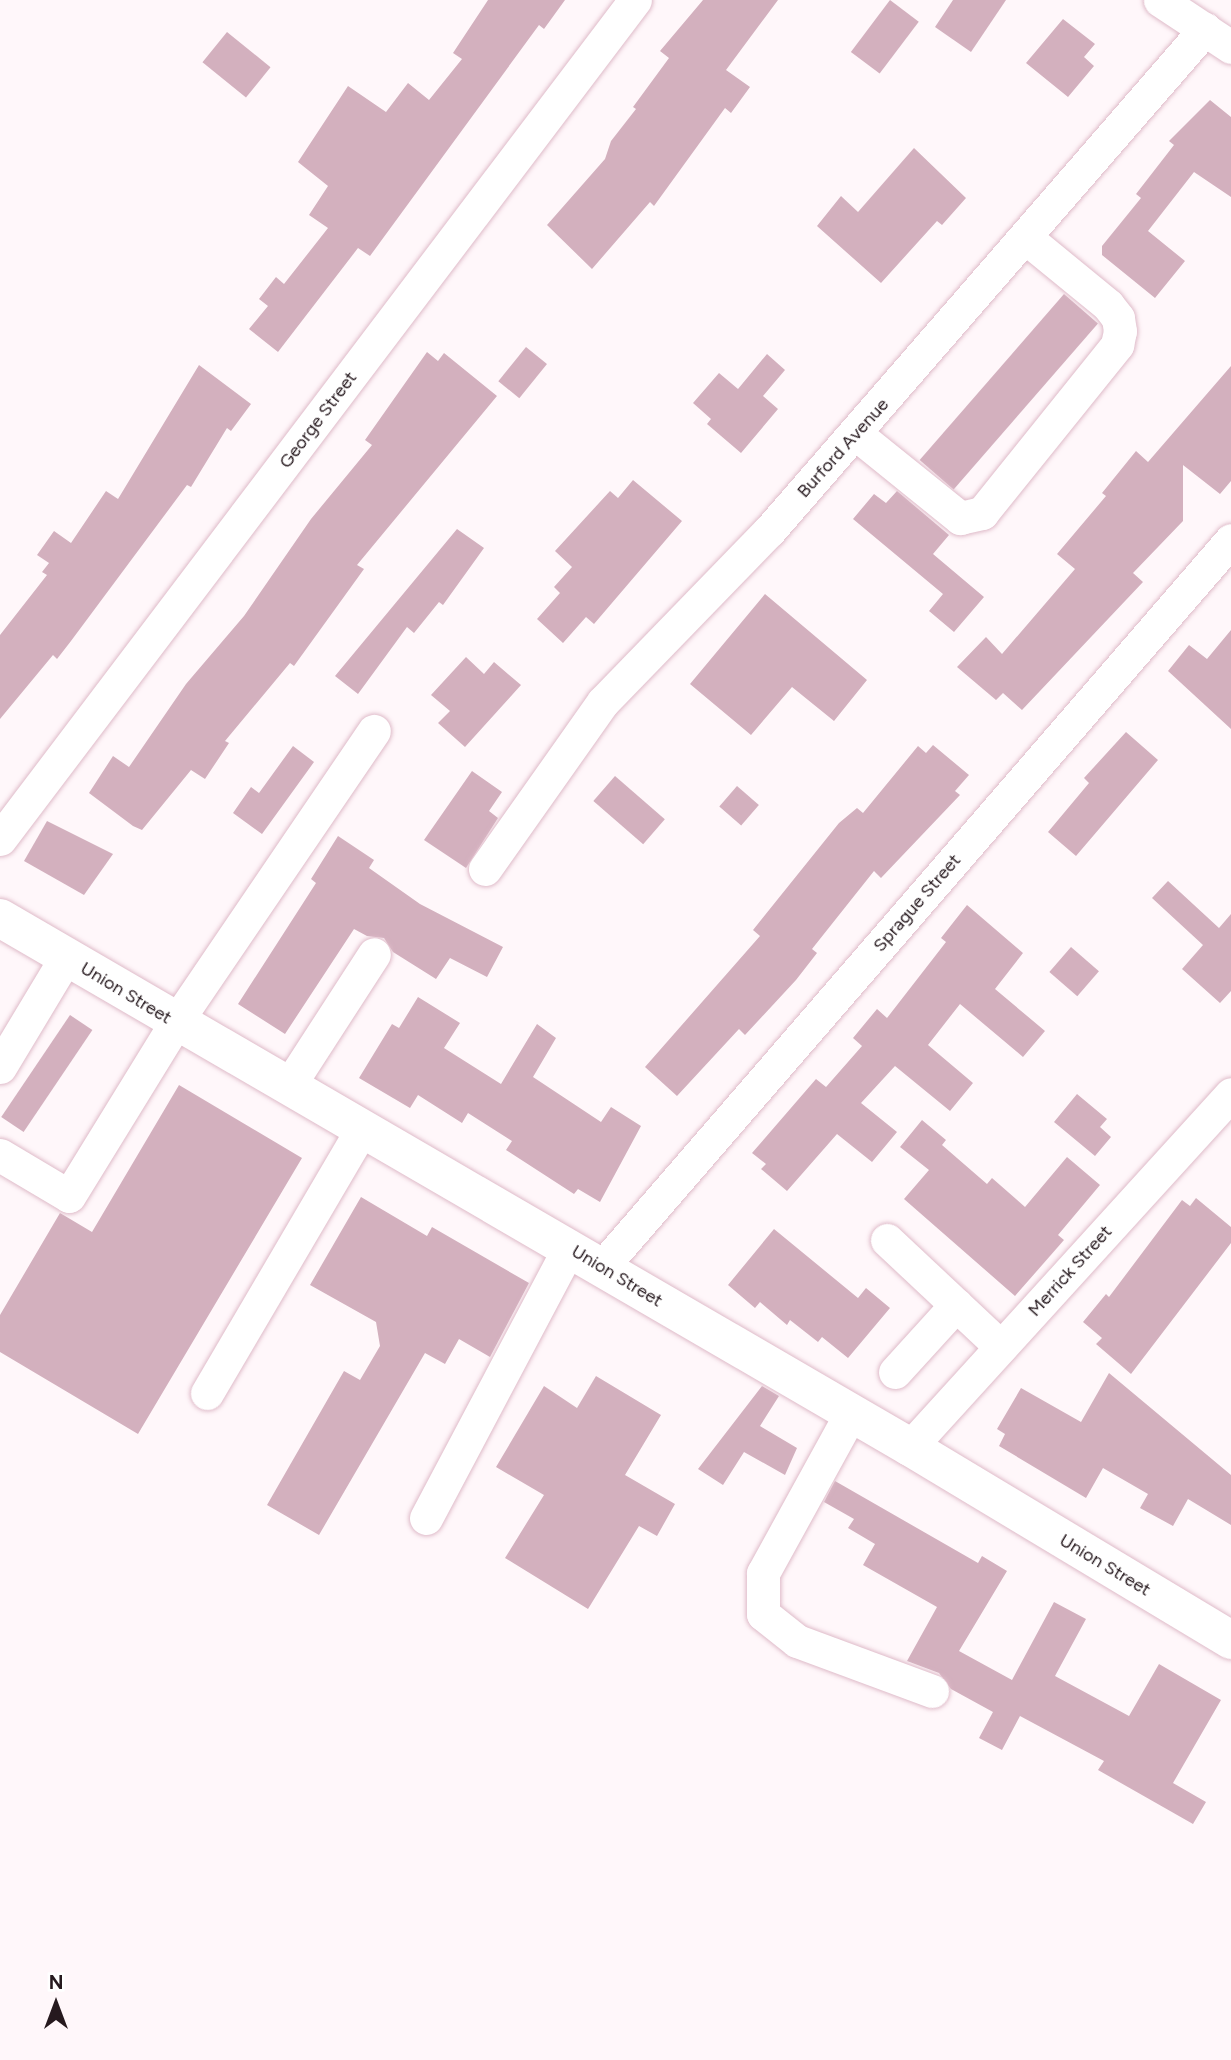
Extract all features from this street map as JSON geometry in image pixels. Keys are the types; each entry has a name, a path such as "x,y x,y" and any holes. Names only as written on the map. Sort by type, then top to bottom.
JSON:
{"main road":[{"name":"Union Street","path":"0,918 909,1447 1231,1640"}],"street":[{"name":"George Street","path":"0,839 635,0"},
{"path":"1160,0 1218,38"},
{"name":"Burford Avenue","path":"485,869 603,702 769,531 1026,238 1218,38"},
{"path":"856,434 960,518 982,513 1117,345 1120,331 1118,318 1108,305 1026,238"},
{"name":"Sprague Street","path":"602,1267 1231,540"},
{"path":"0,1155 69,1196 176,1022 374,731"},
{"path":"288,1087 373,954"},
{"path":"0,1067 66,957"},
{"name":"Merrick Street","path":"909,1447 1231,1094"},
{"path":"206,1393 362,1129"},
{"path":"887,1240 1001,1347"},
{"path":"426,1518 569,1248"},
{"path":"895,1372 956,1305"},
{"path":"851,1413 763,1573 763,1614 796,1641 932,1690"}],"building":[{"path":"488,0 565,0 544,29 539,25 370,256 358,248 278,352 249,329 268,306 259,299 276,277 284,284 328,228 309,215 328,186 298,162 348,86 386,112 408,83 429,100 462,59 453,53"},
{"path":"703,0 778,0 726,70 750,87 731,113 725,108 654,206 650,202 592,269 547,225 605,159 611,141 636,109 633,107 669,58 660,51"},
{"path":"890,0 919,22 880,74 851,52"},
{"path":"953,0 1006,0 971,52 935,27"},
{"path":"1063,19 1095,44 1084,57 1094,66 1068,97 1026,63"},
{"path":"227,32 271,67 246,98 202,62"},
{"path":"1210,100 1231,117 1231,197 1194,172 1148,231 1185,261 1155,298 1102,255 1102,246 1141,198 1136,194 1174,145 1169,141"},
{"path":"914,148 966,198 942,225 937,221 881,283 817,226 841,196 858,212"},
{"path":"1064,294 1098,324 954,490 920,460"},
{"path":"526,347 547,364 519,398 498,381"},
{"path":"427,352 438,361 444,353 497,396 357,565 364,569 294,666 290,663 225,741 229,743 205,779 191,770 142,830 133,826 89,793 113,756 129,767 186,684 244,616 311,519 372,445 365,440"},
{"path":"767,354 785,370 763,396 778,409 741,453 707,424 711,419 693,403 719,373 738,389"},
{"path":"199,365 251,404 231,431 227,428 191,487 187,485 57,659 53,655 0,719 0,635 47,575 42,572 49,563 37,555 54,531 71,543 106,491 118,499"},
{"path":"1231,366 1231,481 1220,494 1183,465 1183,521 1133,573 1143,582 1022,710 1003,693 996,700 957,667 986,637 1002,654 1075,569 1057,554 1106,496 1102,493 1136,451 1148,462"},
{"path":"633,480 682,521 594,624 586,617 563,643 537,619 560,593 554,587 572,567 555,551 610,491 618,498"},
{"path":"897,491 949,535 933,554 984,597 954,632 929,611 943,594 853,519 874,494 886,503"},
{"path":"457,529 484,548 443,605 439,602 414,633 407,627 358,694 335,676"},
{"path":"765,594 867,680 834,721 792,687 751,735 690,684"},
{"path":"1231,630 1231,729 1168,671 1189,645 1207,659"},
{"path":"466,657 484,674 494,662 521,685 465,747 438,723 450,711 431,695"},
{"path":"1126,732 1158,760 1076,856 1048,832 1089,783 1084,778"},
{"path":"933,745 969,775 955,791 960,795 881,878 874,871 812,949 817,953 796,980 745,1035 739,1029 677,1096 645,1067 760,936 753,930 839,823 857,808 863,813 918,746 926,753"},
{"path":"293,746 314,762 262,834 233,813 251,787 259,793"},
{"path":"472,771 502,792 489,811 498,818 466,868 424,840"},
{"path":"615,776 665,819 643,844 593,801"},
{"path":"737,786 759,805 741,825 719,806"},
{"path":"47,821 113,854 84,895 24,861"},
{"path":"338,836 374,860 369,868 420,904 503,947 487,977 450,958 436,979 393,952 384,938 367,936 354,929 285,1034 238,1004 316,883 311,879"},
{"path":"1168,881 1219,928 1231,914 1231,991 1220,1003 1182,969 1203,945 1152,898"},
{"path":"967,905 1023,953 995,989 1045,1031 1023,1057 960,1004 928,1045 973,1083 950,1111 895,1066 861,1103 897,1132 872,1162 837,1134 787,1191 761,1169 766,1164 752,1153 816,1079 826,1087 862,1046 853,1038 877,1009 887,1018 946,942 941,938"},
{"path":"1071,947 1099,971 1077,996 1049,972"},
{"path":"418,997 460,1023 444,1048 501,1084 537,1024 556,1038 533,1077 601,1122 611,1107 641,1126 600,1202 578,1189 574,1194 506,1150 512,1141 468,1113 462,1123 418,1095 410,1108 359,1078 392,1024 399,1028"},
{"path":"70,1015 92,1030 24,1132 1,1117"},
{"path":"179,1085 302,1158 138,1434 0,1352 0,1315 60,1213 92,1232"},
{"path":"1077,1094 1107,1119 1100,1127 1111,1137 1095,1156 1054,1122"},
{"path":"922,1120 946,1140 942,1145 987,1184 992,1178 1025,1207 1067,1157 1100,1185 1058,1235 1064,1240 1015,1296 904,1199 929,1170 900,1147"},
{"path":"361,1197 427,1236 432,1227 529,1283 490,1357 459,1339 445,1364 425,1353 319,1535 267,1505 344,1371 360,1380 380,1346 376,1322 310,1285"},
{"path":"1196,1198 1231,1227 1231,1243 1131,1374 1096,1344 1102,1338 1083,1322 1106,1294 1109,1297 1182,1200 1190,1206"},
{"path":"774,1229 858,1298 866,1288 890,1308 848,1358 822,1337 818,1342 790,1320 787,1325 760,1302 755,1308 728,1285"},
{"path":"1109,1373 1231,1475 1231,1525 1188,1499 1173,1526 1140,1508 1148,1494 1103,1468 1086,1498 999,1446 1005,1434 997,1429 1021,1388 1081,1422"},
{"path":"596,1376 661,1415 625,1475 675,1504 657,1536 639,1526 588,1609 505,1558 544,1495 496,1467 544,1386 577,1408"},
{"path":"762,1386 779,1396 760,1426 797,1448 785,1475 744,1452 723,1485 698,1469"},
{"path":"835,1481 978,1563 982,1556 1007,1571 959,1651 1012,1680 1054,1602 1086,1619 1055,1676 1129,1716 1159,1664 1221,1700 1173,1783 1206,1802 1193,1824 1098,1770 1104,1761 1020,1716 1002,1750 979,1738 993,1712 951,1689 939,1673 907,1661 937,1607 863,1565 875,1544 848,1528 854,1519 824,1502"}]}
